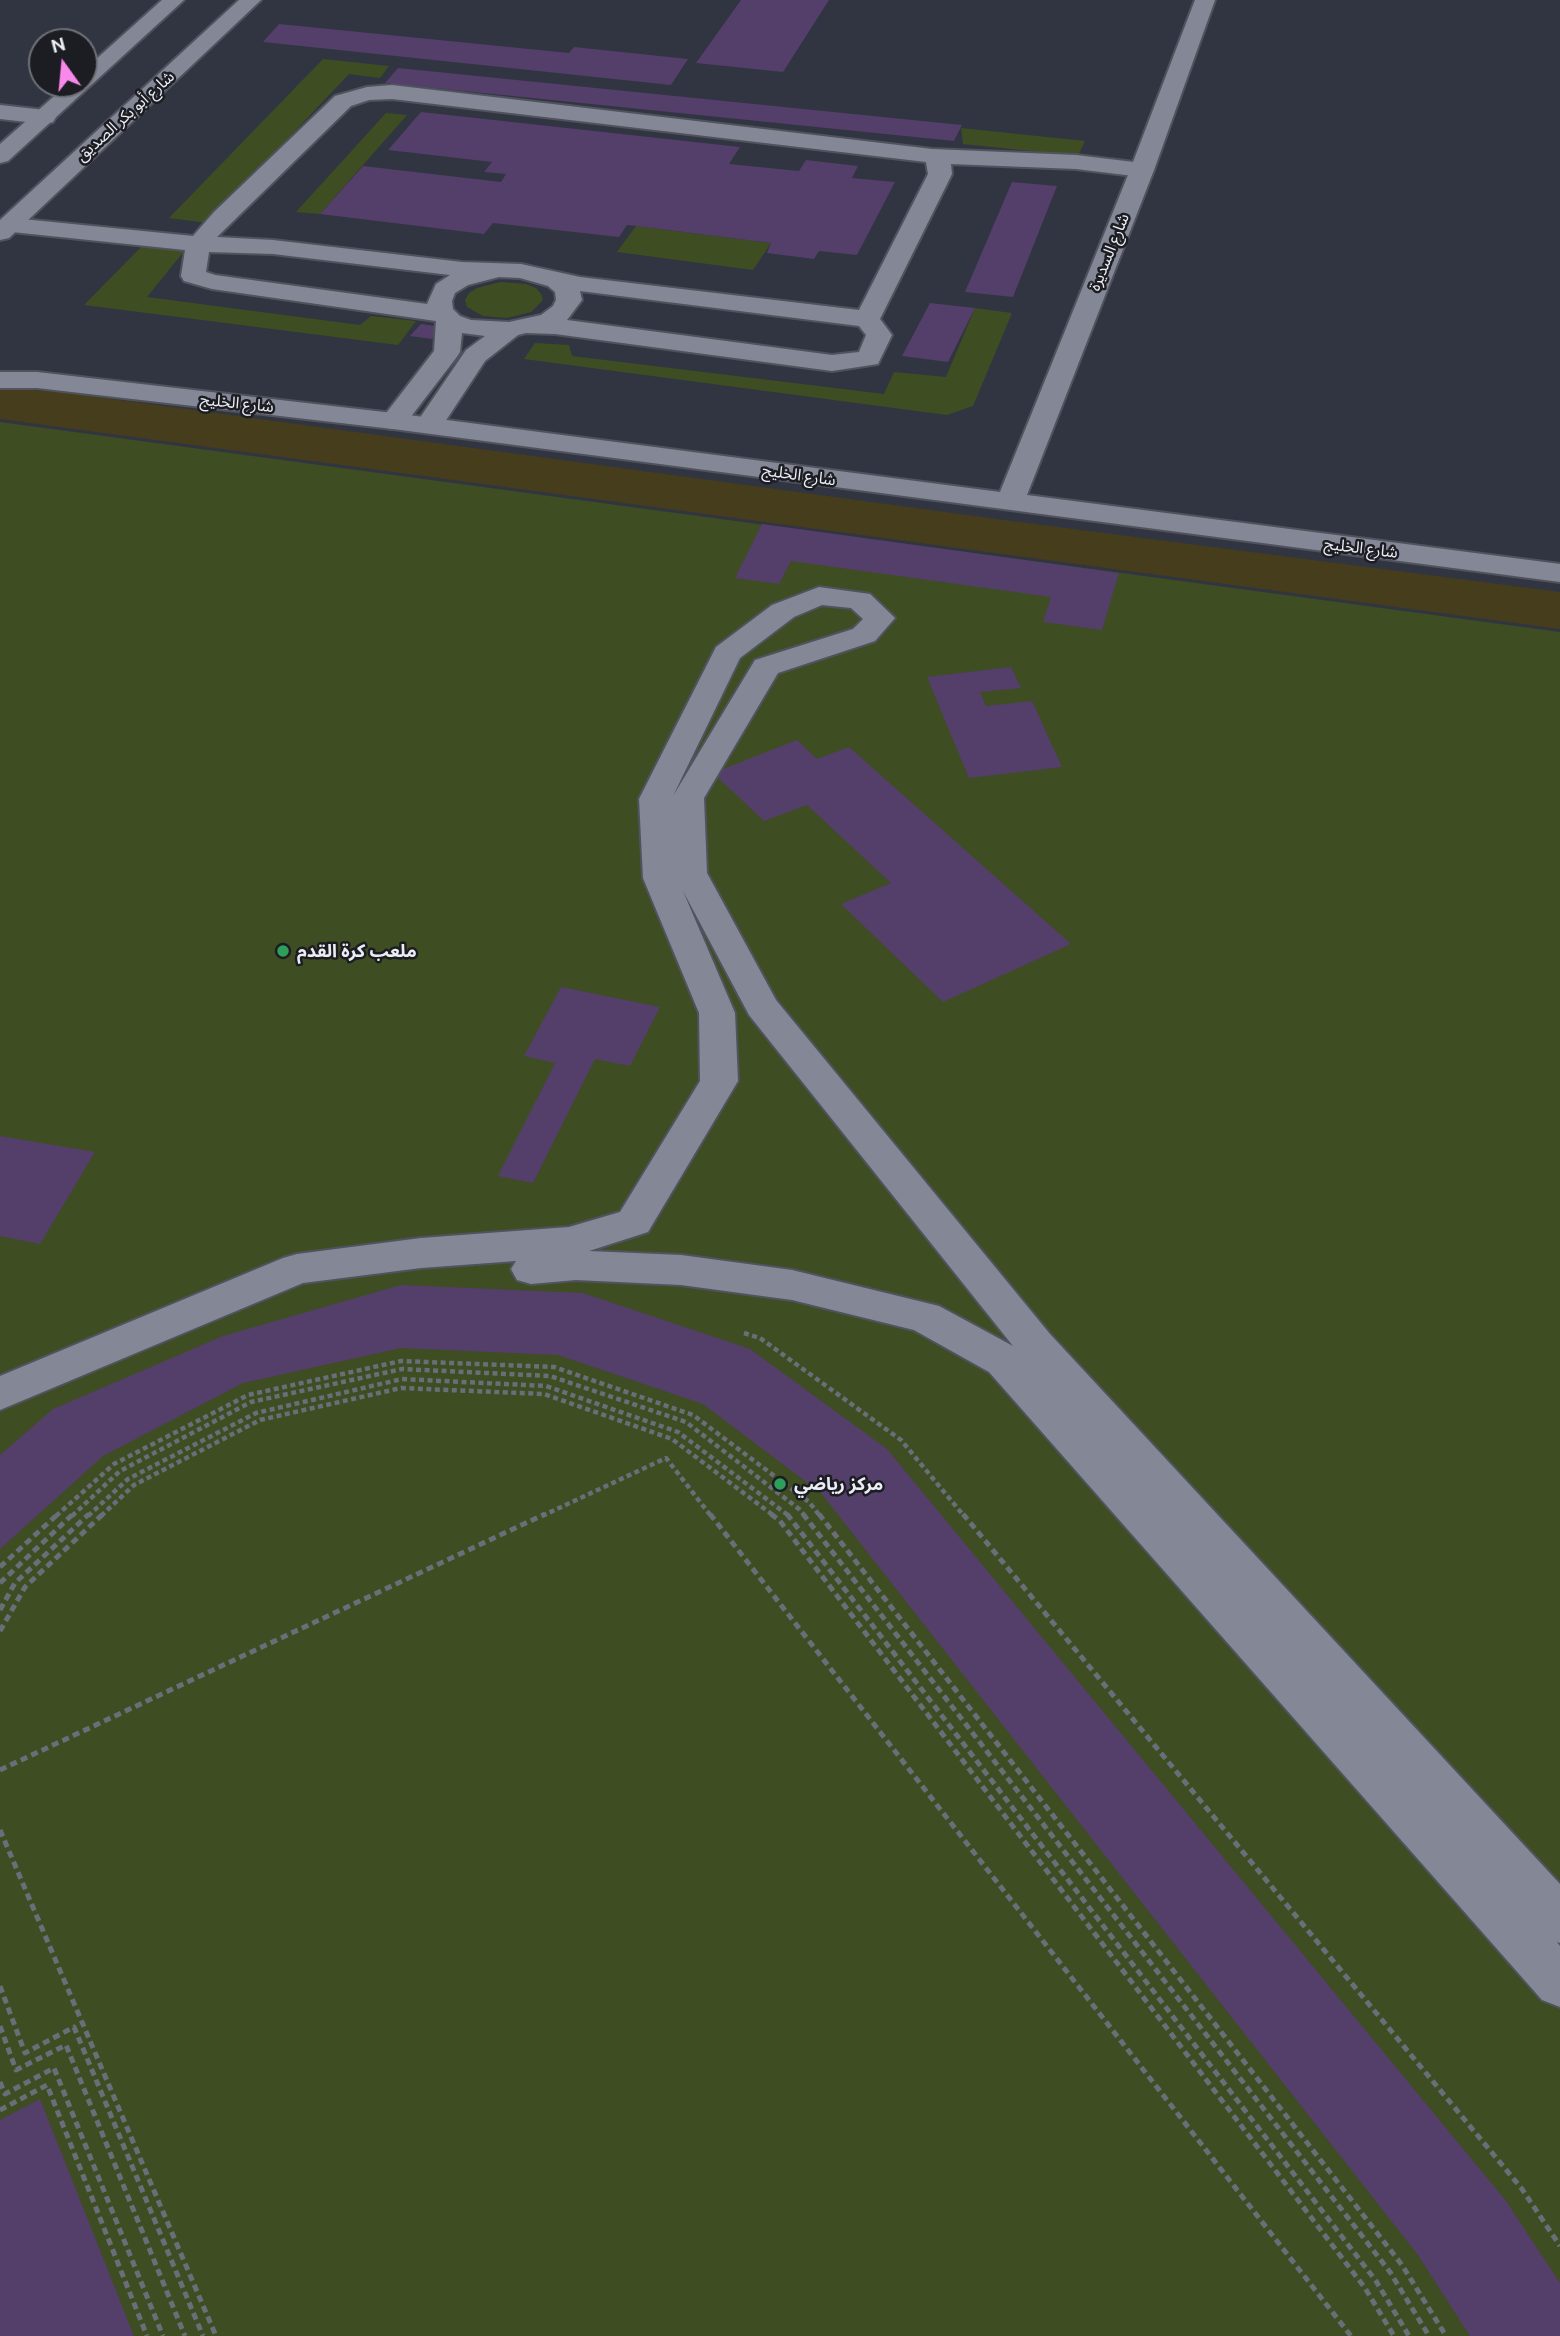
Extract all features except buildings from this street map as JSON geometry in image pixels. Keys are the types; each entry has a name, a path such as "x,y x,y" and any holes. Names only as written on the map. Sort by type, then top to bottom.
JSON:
{"street":[{"path":"98,69 174,0"},
{"path":"196,0 180,15 185,26 227,24"},
{"name":"شارع أبو بكر الصديق","path":"6,229 58,177 251,0"},
{"name":"شارع السديرة","path":"1010,503 1142,170 1205,0"},
{"path":"932,156 939,161 940,174 873,327 869,358 832,363 555,326 486,331 448,318 212,282 193,276 199,244 222,217 343,101 367,94 392,92 932,156 1076,162 1142,170"},
{"path":"0,156 66,98"},
{"path":"0,112 45,117"},
{"path":"6,229 273,247 462,270 541,274 580,284 873,327"},
{"path":"393,421 447,352 448,318 439,301 445,289 468,277 499,270"},
{"path":"429,425 475,356 520,329 551,320 564,311 569,300 567,290 557,281 541,274"},
{"name":"شارع الخليج","path":"0,372 37,380 429,425 1560,573"},
{"name":"شارع الخليج","path":"0,380 37,380"},
{"path":"0,1394 297,1269 421,1253 569,1242 634,1222 719,1081 717,1013 660,878 655,799 727,653 783,611 819,596 859,600 880,618 864,635 766,667 688,798 690,873 762,1006 1035,1345 1560,1920"},
{"path":"0,1421 304,1291 422,1277 576,1265 681,1270 792,1285 925,1317 1004,1361 1560,1983"}],"path":[{"path":"733,1329 760,1338 901,1440 1513,2179 1560,2246"},
{"path":"0,1567 114,1464 248,1395 401,1361 554,1367 693,1415 809,1502 1402,2265 1446,2336"},
{"path":"0,1583 120,1471 251,1402 402,1369 537,1375 550,1376 687,1422 799,1509 1390,2272 1429,2336"},
{"path":"0,1610 15,1583 128,1479 256,1413 402,1379 546,1386 678,1432 788,1515 1376,2281 1409,2336"},
{"path":"0,1631 25,1587 134,1485 260,1420 401,1388 544,1394 672,1438 780,1521 1365,2288 1394,2336"},
{"path":"0,1770 666,1458 1351,2336"},
{"path":"0,1830 216,2336"},
{"path":"0,1986 25,2053 74,2027 203,2336"},
{"path":"0,2026 16,2070 66,2045 186,2336"},
{"path":"0,2082 5,2094 54,2067 163,2336"},
{"path":"0,2110 47,2085 147,2336"}],"green space":[{"path":"323,59 389,66 380,78 349,74 208,223 169,218"},
{"path":"386,113 407,115 320,214 296,212"},
{"path":"961,128 1085,141 1078,156 963,144"},
{"path":"636,226 771,243 753,270 617,252"},
{"path":"144,244 185,250 147,297 360,325 371,316 416,321 398,345 84,305"},
{"path":"501,282 526,284 536,288 543,300 531,312 507,318 483,316 467,307 465,300 469,293 477,288"},
{"path":"975,308 1012,313 973,406 947,415 524,359 535,343 569,345 572,356 884,394 894,372 946,377"},
{"name":"مركز رياضي","path":"0,422 1560,632 1560,2336 0,2336"}],"sand":[{"path":"0,387 68,393 1004,520 1560,592 1560,629 0,419"}],"place":[{"name":"ملعب كرة القدم","path":"283,951"},
{"name":"مركز رياضي","path":"780,1484"}]}
